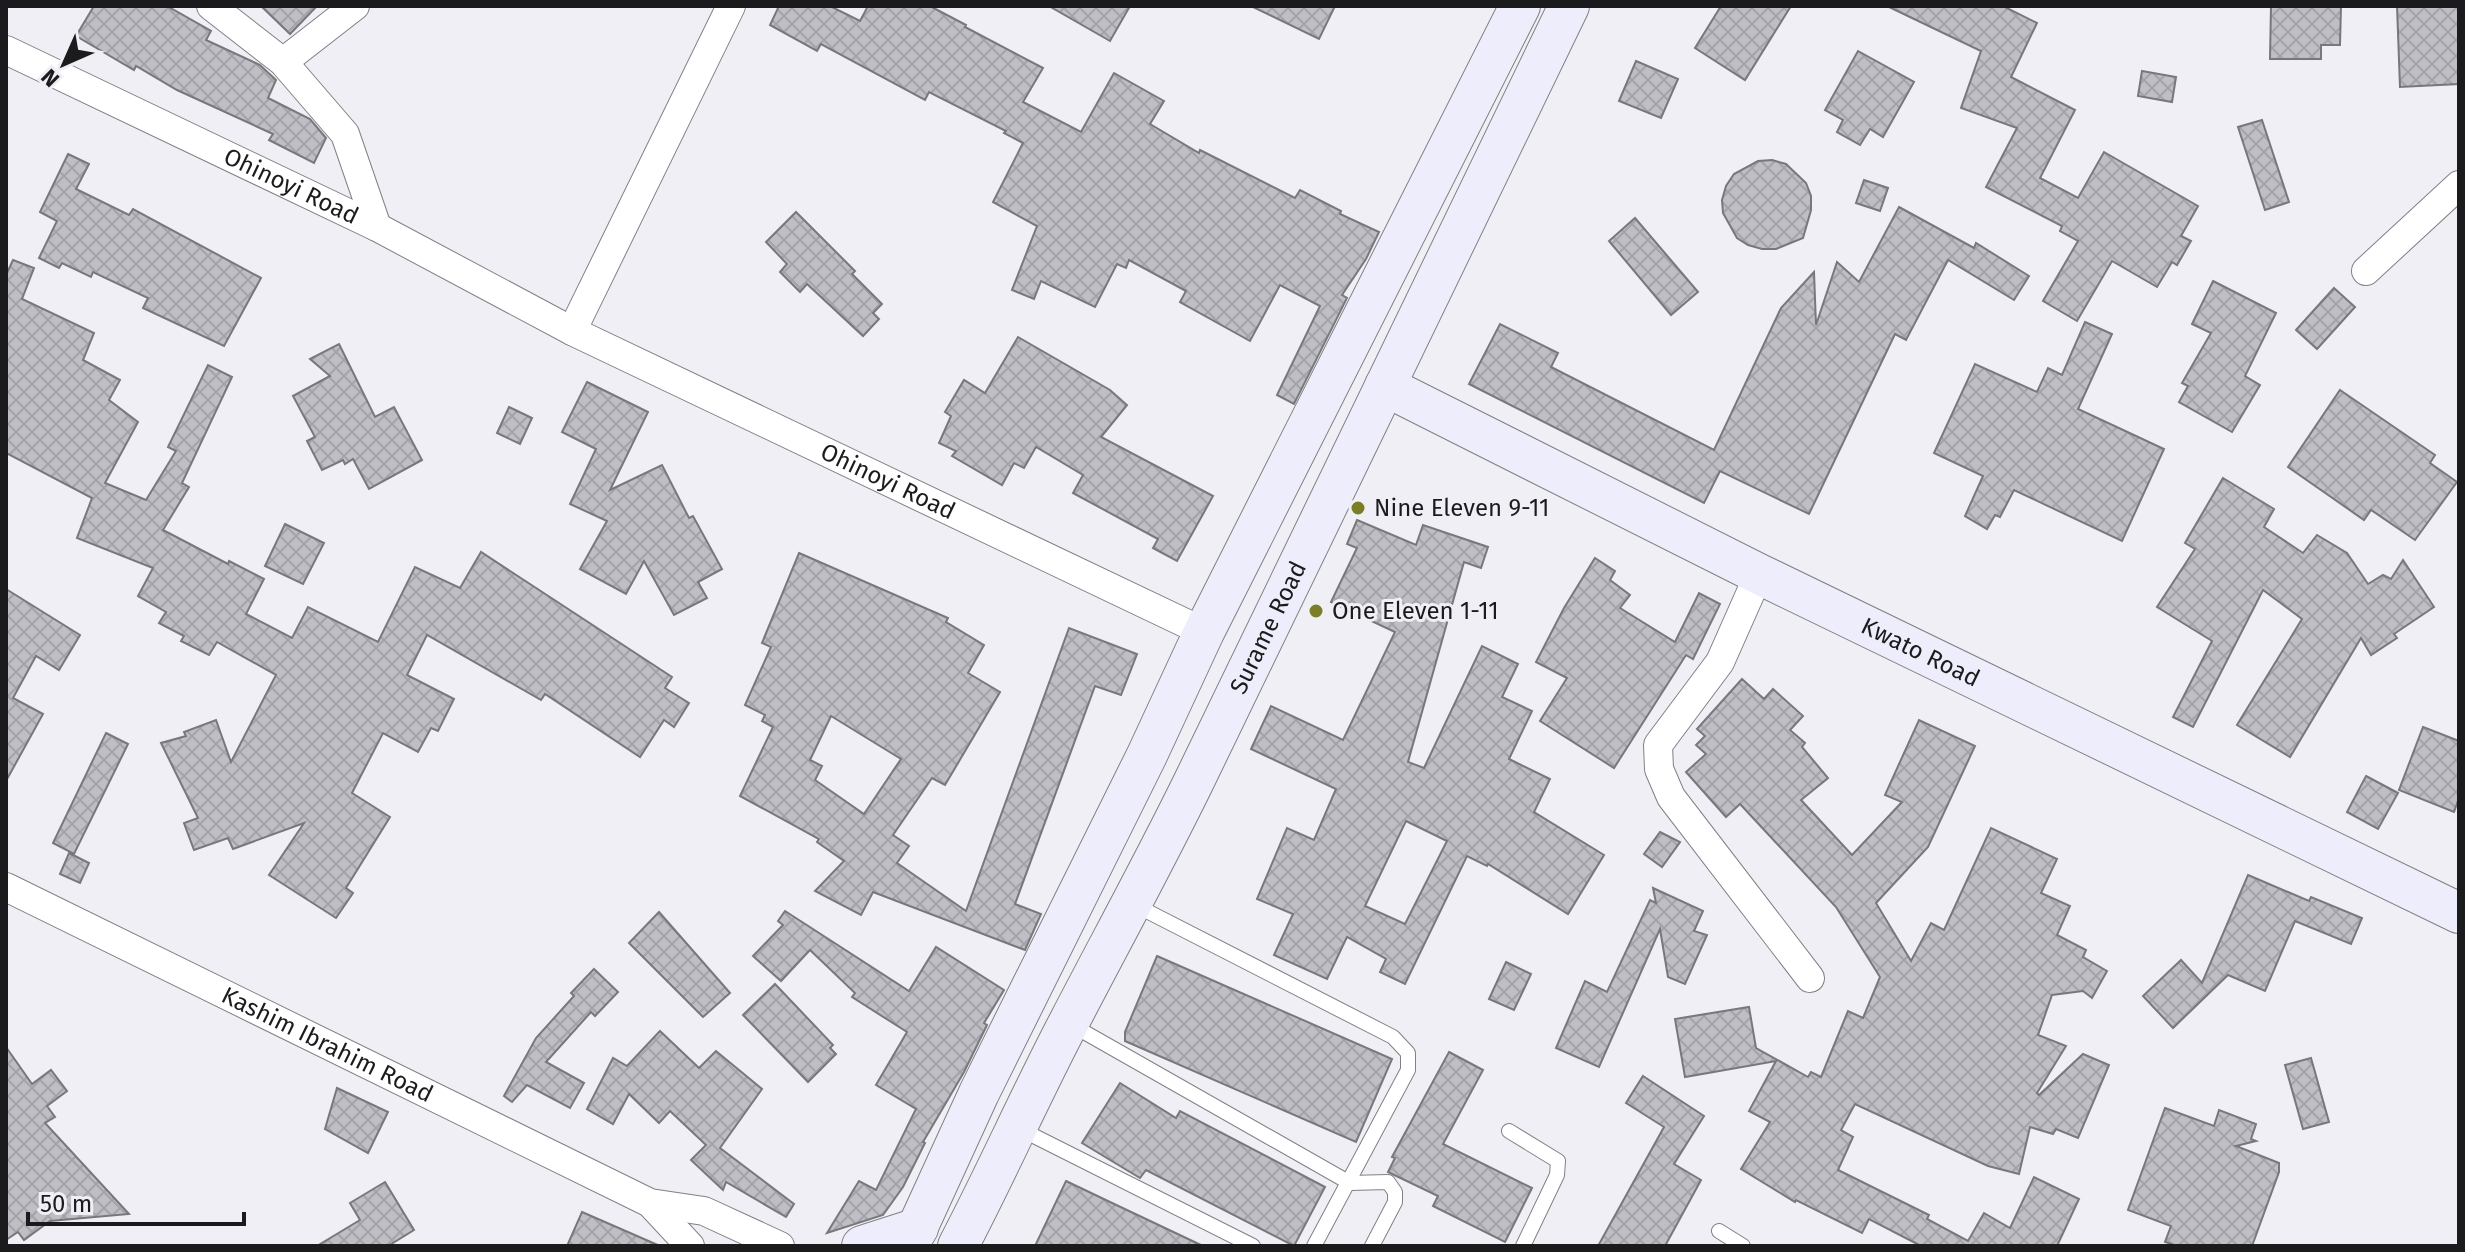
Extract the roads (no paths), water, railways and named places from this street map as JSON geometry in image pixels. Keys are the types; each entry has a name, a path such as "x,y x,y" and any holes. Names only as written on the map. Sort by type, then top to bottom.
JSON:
{"street":[{"path":"211,6 283,62 345,134 377,227"},
{"path":"283,62 355,6"},
{"path":"572,331 731,6"},
{"path":"862,1246 914,1237 979,1093 1140,769 1204,632 1520,6"},
{"name":"Surame Road","path":"958,1246 1068,1023 1133,904 1569,6"},
{"name":"Ohinoyi Road","path":"6,50 377,227 572,331 1204,632"},
{"path":"2366,271 2459,185"},
{"name":"Kwato Road","path":"1385,386 1759,574 2459,913"},
{"path":"1759,574 1720,662 1658,745 1659,769 1671,797 1810,978"},
{"name":"Kashim Ibrahim Road","path":"6,887 650,1203 704,1211 780,1246"},
{"name":"Kashim Ibrahim Road","path":"650,1203 690,1246"}],"lane":[{"path":"1133,904 1393,1037 1408,1053 1408,1070 1314,1246"},
{"path":"1068,1023 1350,1183 1388,1182 1395,1192 1395,1202 1372,1246"},
{"path":"1018,1128 1253,1246"},
{"path":"1509,1131 1558,1161 1557,1175 1523,1246"},
{"path":"1719,1231 1743,1246"}],"place":[{"name":"Nine Eleven 9-11","path":"1358,508"},
{"name":"One Eleven 1-11","path":"1316,611"}]}
